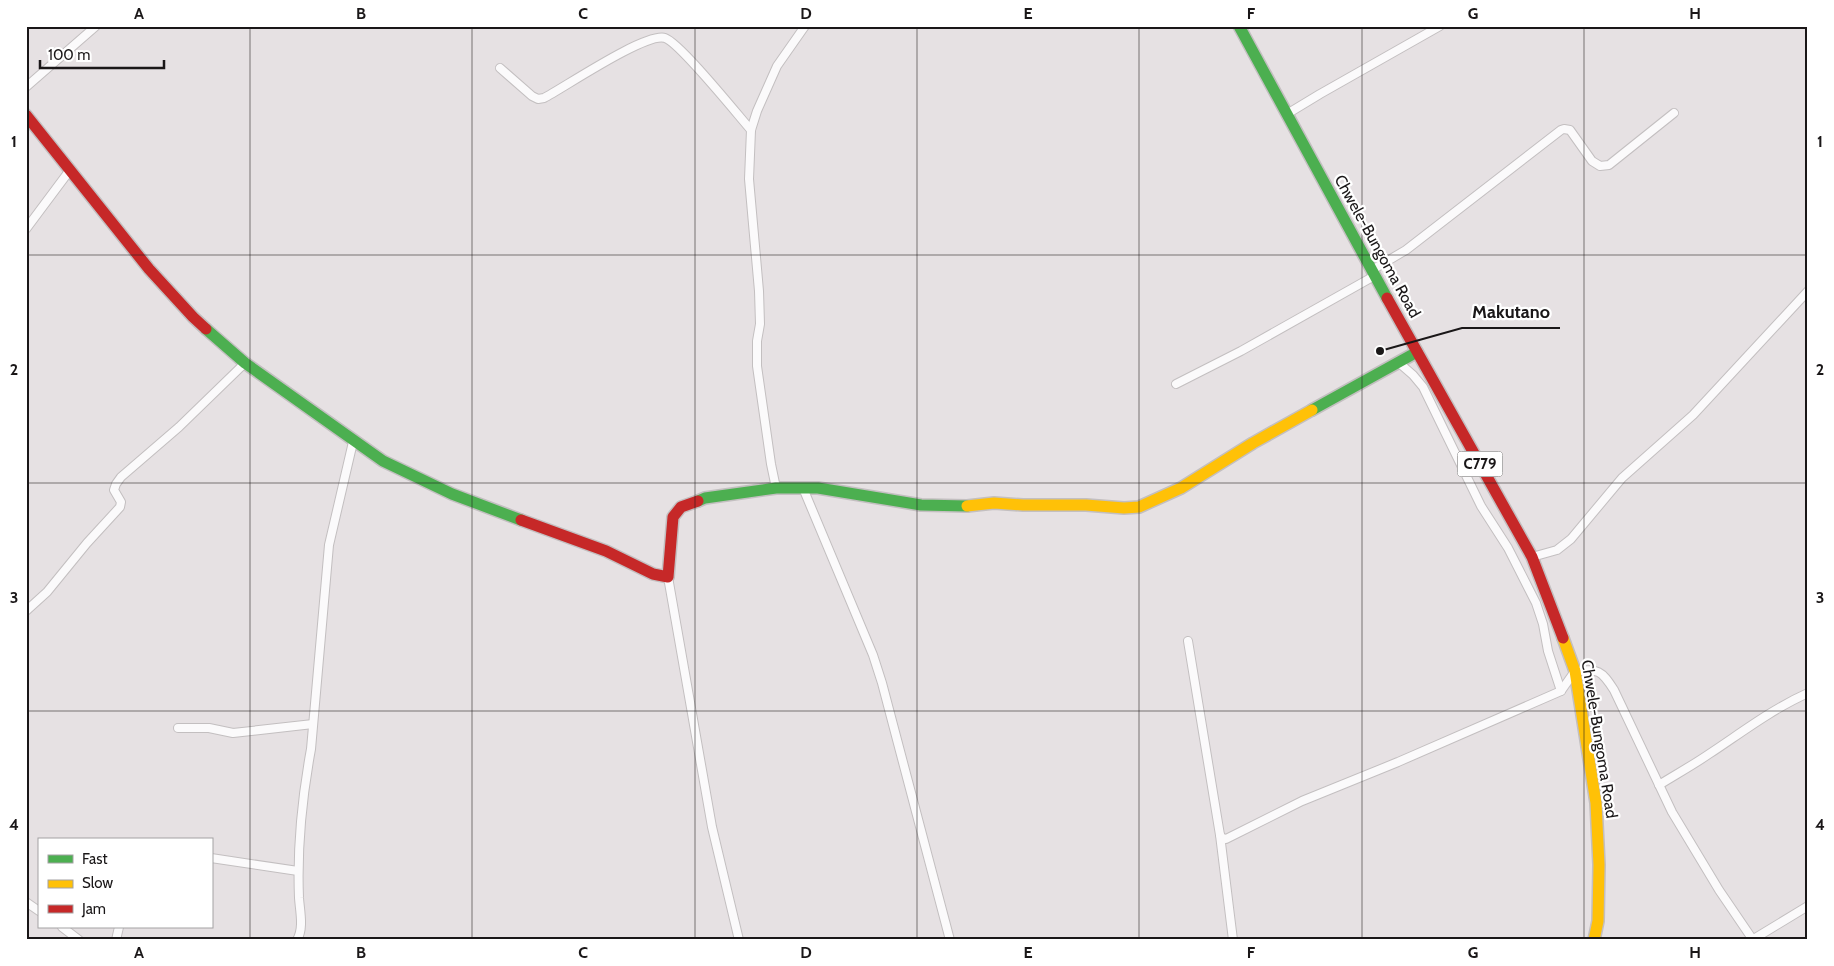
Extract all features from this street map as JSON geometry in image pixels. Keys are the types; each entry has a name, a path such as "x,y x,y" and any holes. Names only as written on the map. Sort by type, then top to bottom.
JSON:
{"street":[{"path":"26,87 96,26"},
{"path":"776,488 757,366 760,291 749,179 751,130 756,111 777,66 805,26"},
{"name":"Chwele-Bungoma Road","path":"1239,26 1416,352 1532,557 1575,671 1596,802 1599,865 1598,921 1594,940"},
{"path":"1288,114 1440,26"},
{"path":"500,68 532,96 538,99 544,98 639,44 660,37 668,39 684,53 751,130"},
{"path":"1176,384 1249,346 1374,273 1561,130 1570,130 1592,161 1597,165 1604,166 1615,160 1674,113"},
{"path":"26,115 155,276 193,317 245,362 353,442 383,461 443,490 606,551 654,574 668,577"},
{"path":"26,229 70,170"},
{"path":"1532,557 1557,550 1571,539 1622,478 1694,415 1808,291"},
{"path":"739,940 712,827 668,577 673,517 681,507 704,498 776,488 818,488 921,504 950,506 994,503 1140,507 1181,488 1252,443 1416,352"},
{"path":"26,611 48,592 87,543 120,507 121,502 114,490 121,477 179,427 245,362"},
{"path":"1398,362 1413,375 1423,388 1481,506 1508,548 1536,603 1560,691"},
{"path":"1449,442 1463,435"},
{"path":"297,940 302,930 298,871 329,545 353,442"},
{"path":"803,488 882,683 950,940"},
{"path":"1188,641 1220,835 1233,940"},
{"path":"1220,835 1226,839 1302,801 1398,762 1560,691 1575,671 1593,670 1603,674 1614,690 1672,812 1719,890 1753,940 1808,906"},
{"path":"1659,785 1708,755 1764,716 1808,692"},
{"path":"178,728 210,728 233,733 313,724"},
{"path":"212,858 298,871"},
{"path":"26,902 38,910"},
{"path":"63,928 79,940"}],"traffic: fast":[{"path":"1239,26 1387,298"},
{"path":"206,329 245,363 383,461 452,494 521,520"},
{"path":"1312,410 1417,352"},
{"path":"698,501 705,498 776,488 818,488 921,505 967,506"}],"traffic: slow":[{"path":"967,506 994,503 1139,507 1181,488 1253,443 1312,410"},
{"path":"1563,638 1575,671 1596,803 1599,865 1598,921 1594,940"}],"traffic: jam":[{"path":"26,115 149,269 206,329"},
{"path":"1387,298 1532,557 1563,638"},
{"path":"521,520 606,551 653,574 668,577 673,517 681,507 698,501"}],"place":[{"name":"Makutano","path":"1380,351"}]}
